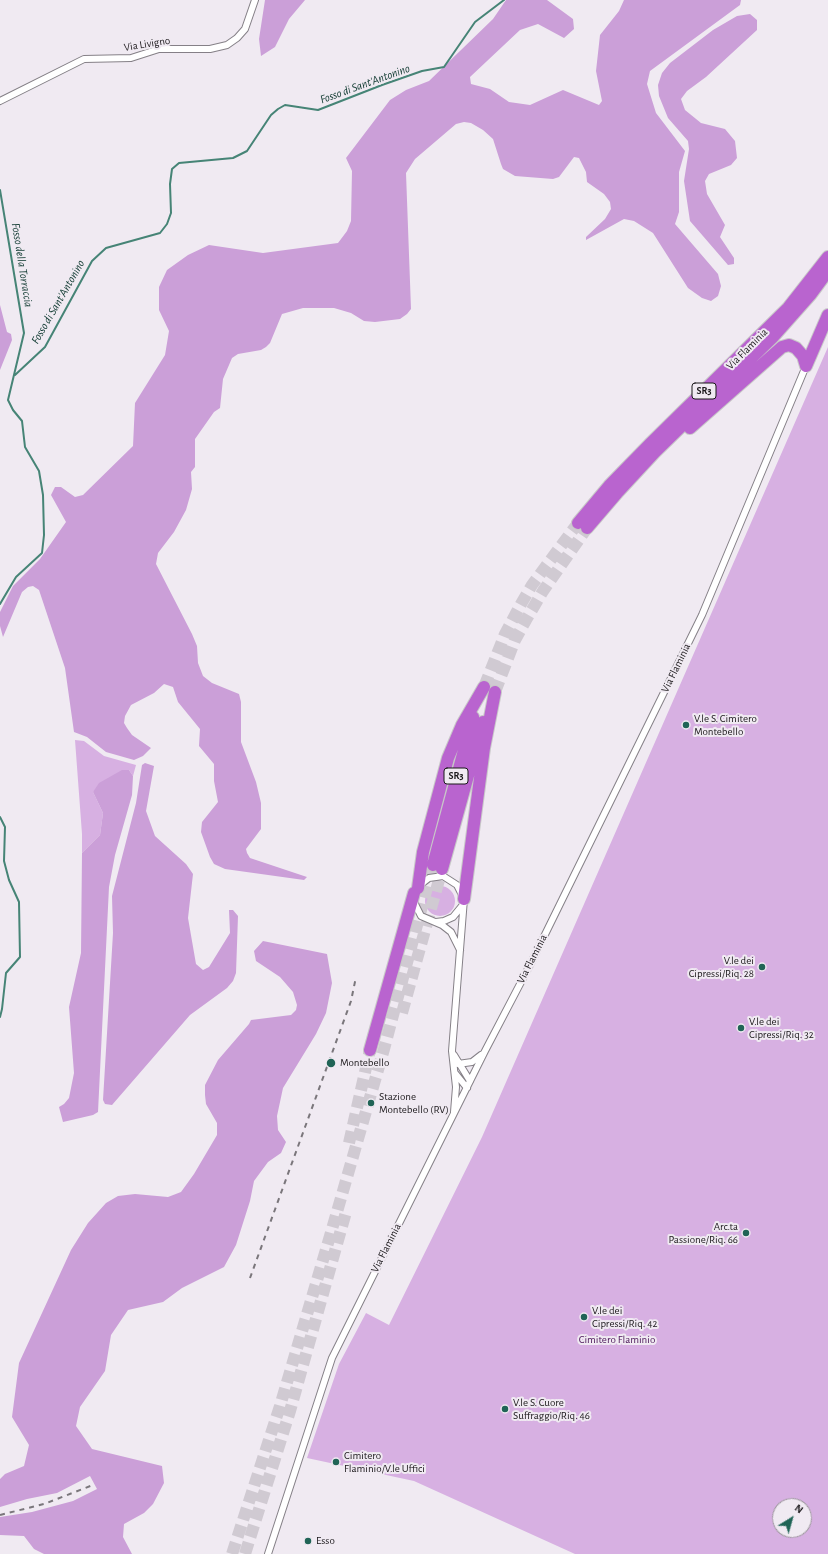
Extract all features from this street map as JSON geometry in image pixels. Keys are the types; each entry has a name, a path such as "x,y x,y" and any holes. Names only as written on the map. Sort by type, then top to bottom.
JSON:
{"highway":[{"name":"Via Flaminia","path":"828,258 788,308 609,486 582,526 617,493 655,452 772,338 811,294 828,271"},
{"path":"806,366 828,315"},
{"path":"655,452 674,442 782,347 789,345 796,348 803,356 806,366"},
{"path":"370,1050 416,891 423,852 448,758 462,726 490,690"},
{"path":"464,899 484,748 490,690"},
{"name":"SR3","path":"437,867 475,745 490,690"}],"street":[{"name":"Via Livigno","path":"0,101 84,59 131,58 159,50 210,49 227,45 237,38 245,29 255,0"},
{"name":"Via Flaminia","path":"268,1554 332,1358 484,1051 530,963 702,614 806,366"},
{"path":"454,1114 456,1096 452,1051 454,1028 464,899 456,885 443,876 430,878 416,891 414,904 417,911 425,919 442,925 451,932 460,950"},
{"path":"432,921 444,921 453,917 460,910 464,899"},
{"path":"452,1051 468,1085"},
{"path":"458,1064 472,1062 484,1051"},
{"path":"454,1071 468,1085"}],"green space":[{"name":"Cimitero Flaminio","path":"828,347 828,1554 575,1554 414,1481 307,1458 339,1364 366,1313 389,1325 482,1137"},
{"path":"75,740 84,741 104,756 136,765 133,776 129,770 93,792 103,813 100,835 82,853 82,834"},
{"path":"440,886 451,890 455,901 451,912 440,916 429,912 425,901 429,890"}],"shaded area":[{"path":"265,0 305,0 289,19 275,47 261,56 259,39"},
{"path":"506,0 547,0 573,19 574,29 564,38 538,24 520,30 470,77 471,84 490,89 509,102 530,105 563,90 599,105 602,101 596,71 600,35 619,11 624,0 741,0 740,5 650,71 647,84 656,113 685,151 679,172 679,212 675,224 718,274 721,286 718,296 711,301 702,298 688,288 653,233 634,221 624,219 586,240 586,237 605,219 611,209 610,202 604,194 587,182 586,172 579,158 574,157 559,177 553,179 515,176 503,169 493,139 483,130 471,123 464,122 456,124 415,159 406,173 411,309 407,314 400,319 375,322 364,321 351,313 334,308 303,308 282,314 270,343 266,347 261,350 238,354 232,358 223,379 220,408 214,412 195,439 195,467 191,472 192,489 186,510 174,532 158,553 156,564 192,634 197,646 198,663 203,676 212,683 239,694 241,702 241,742 256,782 261,803 261,829 246,849 247,853 250,858 307,877 304,880 225,869 214,864 201,832 202,822 218,802 214,781 214,764 199,746 200,729 178,702 173,687 164,684 154,693 131,705 125,716 124,723 132,735 151,748 143,756 134,760 106,752 87,737 74,732 65,668 39,590 33,586 28,587 22,592 3,637 0,626 0,612 13,586 40,559 66,522 51,495 55,487 61,487 75,497 83,495 133,446 135,403 165,355 169,331 159,310 159,287 167,270 188,255 209,245 263,253 338,243 347,231 351,221 352,171 346,158 390,100 406,90 429,81 493,19"},
{"path":"750,14 757,20 757,30 706,77 687,91 681,99 685,110 701,123 725,129 735,141 737,158 731,165 709,174 705,181 707,194 725,225 720,237 734,258 734,264 728,265 690,221 684,181 689,149 688,141 668,118 659,96 658,85 662,73 670,63 713,30 737,16"},
{"path":"0,305 7,332 11,334 12,340 0,370"},
{"path":"145,763 154,766 146,811 155,836 186,864 193,874 188,918 196,964 203,970 209,967 230,933 229,910 233,910 238,916 236,973 233,981 227,988 190,1015 112,1105 105,1104 103,1100 113,933 112,896 136,803 142,765"},
{"path":"122,770 129,770 133,776 132,795 115,855 109,887 98,1112 93,1115 63,1122 59,1107 69,1098 74,1073 69,1007 81,953 82,853 100,835 103,813 93,792 99,783"},
{"path":"263,941 327,954 332,983 326,1013 316,1034 283,1088 277,1116 278,1130 286,1142 281,1153 268,1162 254,1181 250,1201 236,1245 224,1267 182,1288 163,1302 128,1310 111,1335 105,1371 80,1407 76,1426 92,1449 162,1466 164,1483 153,1504 144,1513 124,1524 123,1537 132,1554 44,1554 34,1549 24,1536 0,1535 0,1517 32,1512 73,1501 97,1489 90,1476 57,1493 27,1499 0,1507 0,1479 5,1474 24,1466 29,1445 12,1417 19,1363 71,1250 88,1223 106,1203 118,1196 135,1194 168,1197 181,1192 194,1174 217,1135 217,1123 206,1104 205,1085 218,1060 251,1020 291,1015 296,1010 297,1005 293,992 280,977 256,961 254,951"}],"waterway":[{"name":"Fosso di Sant'Antonino","path":"15,375 45,347 92,261 106,248 160,233 167,224 171,213 170,184 172,169 179,163 233,158 247,151 271,115 285,105 318,110 422,71 444,67 475,22 504,0"},
{"name":"Fosso della Torraccia","path":"0,190 24,333 8,400 13,410 22,421 25,447 39,471 43,495 44,535 42,553 16,577 0,604"},
{"name":"Fosso della Torraccia","path":"0,817 5,827 4,861 9,880 19,902 20,957 6,973 0,1017"}],"tunnel":[{"path":"484,687 505,634 521,604 532,585 578,523"},
{"path":"495,692 515,640 526,620 543,591 587,528"},
{"path":"232,1554 280,1406 330,1236 384,1049 433,865"},
{"path":"402,1013 442,869"},
{"path":"349,1143 370,1050"},
{"path":"245,1554 290,1411 346,1212"}],"railway":[{"path":"250,1278 351,1001 356,977"},
{"path":"0,1515 44,1504 93,1485"}],"place":[{"name":"V.le S. Cimitero Montebello","path":"686,725"},
{"name":"V.le dei Cipressi/Riq. 28","path":"762,967"},
{"name":"V.le dei Cipressi/Riq. 32","path":"741,1028"},
{"name":"Montebello","path":"331,1063"},
{"name":"Stazione Montebello (RV)","path":"371,1103"},
{"name":"Arc.ta Passione/Riq. 66","path":"746,1233"},
{"name":"V.le dei Cipressi/Riq. 42","path":"584,1317"},
{"name":"V.le S. Cuore Suffraggio/Riq. 46","path":"505,1409"},
{"name":"Cimitero Flaminio/V.le Uffici","path":"336,1462"},
{"name":"Esso","path":"308,1541"}]}
